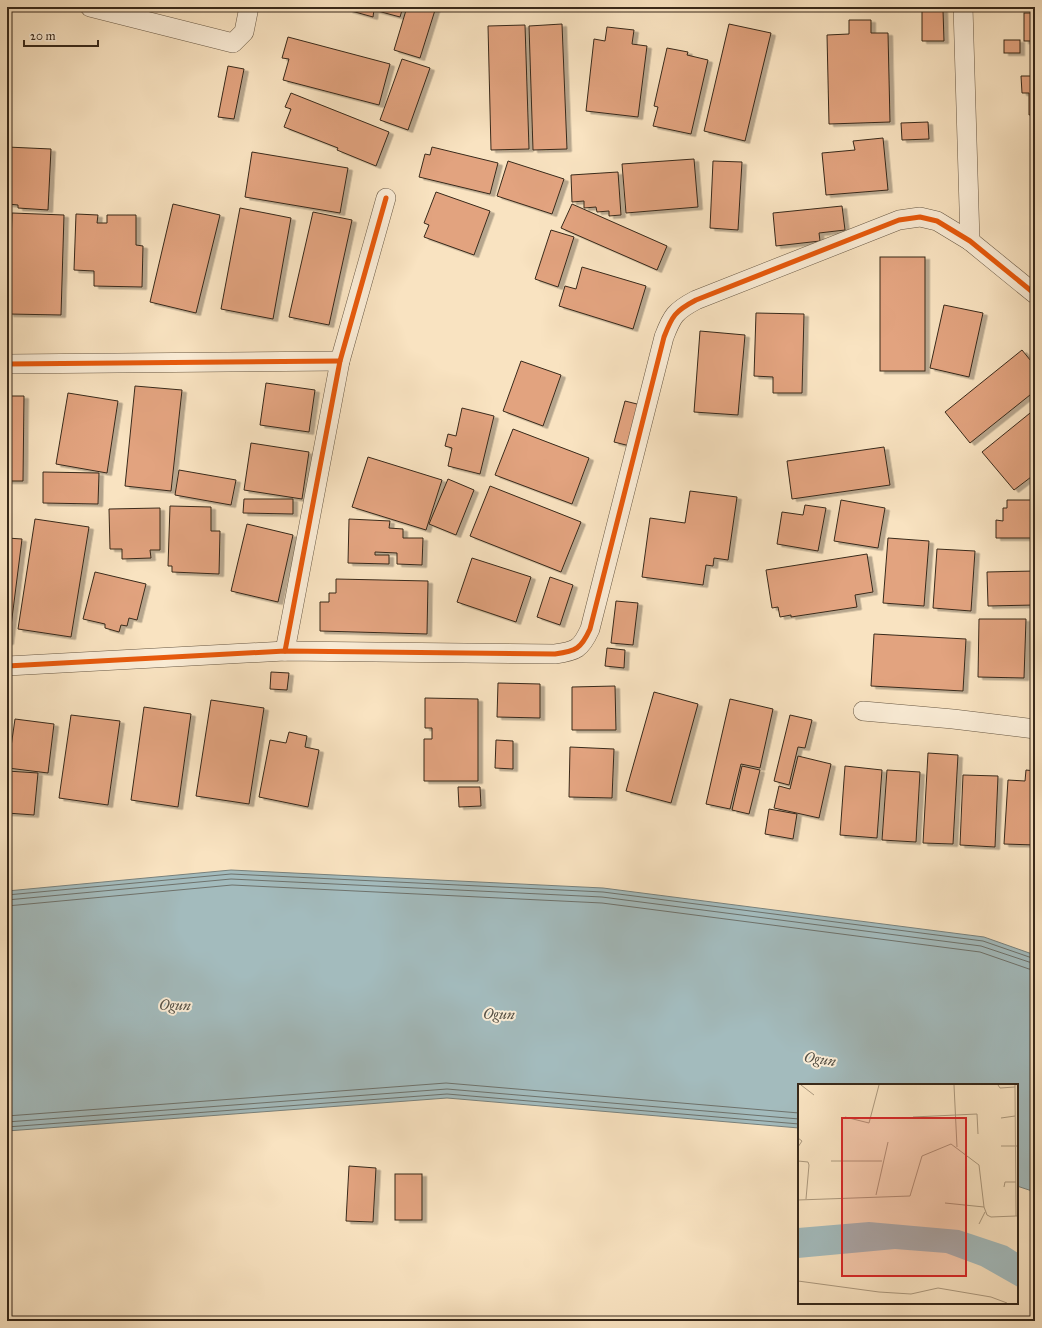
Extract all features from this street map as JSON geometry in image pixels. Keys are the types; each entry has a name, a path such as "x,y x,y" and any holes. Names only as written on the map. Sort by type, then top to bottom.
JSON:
{"street":[{"path":"90,7 233,43 244,32 249,7"},
{"path":"963,7 970,242"},
{"path":"285,651 340,362 386,198"},
{"path":"7,666 285,651 547,654 571,651 584,642 590,629 664,337 671,319 682,308 696,300 899,220 920,217 937,221 970,242 1035,294"},
{"path":"7,364 340,362"},
{"path":"863,711 953,719 1035,730"}],"water":[{"name":"Ogun","path":"231,870 603,888 984,937 1035,955 1035,1192 1018,1186 1018,1084 798,1084 798,1128 447,1098 7,1131 7,891"}],"building":[{"path":"349,7 403,7 400,17 374,10 373,17 348,10"},
{"path":"407,7 436,7 420,58 394,50"},
{"path":"922,10 943,10 944,41 922,41"},
{"path":"1024,13 1035,13 1035,41 1024,41"},
{"path":"849,20 871,20 871,33 888,33 890,122 829,124 827,35 849,34"},
{"path":"562,24 567,149 533,150 529,26"},
{"path":"729,24 771,33 745,141 704,131"},
{"path":"525,25 529,149 491,150 488,26"},
{"path":"607,27 634,30 632,44 647,46 638,117 586,111 594,39 605,41"},
{"path":"288,37 390,64 379,105 283,80 289,59 282,58"},
{"path":"1004,40 1020,40 1020,53 1004,53"},
{"path":"667,48 688,52 687,55 708,60 691,134 653,126 658,107 654,106"},
{"path":"402,59 430,68 408,130 380,120"},
{"path":"228,66 244,69 234,119 218,117"},
{"path":"1021,76 1035,76 1035,114 1029,115 1029,93 1022,93"},
{"path":"291,93 389,132 376,166 337,150 338,148 284,127 291,109 285,107"},
{"path":"928,122 929,139 902,140 901,123"},
{"path":"883,138 888,190 826,195 822,153 855,150 853,141"},
{"path":"7,147 51,149 48,210 18,208 18,205 8,204"},
{"path":"432,147 498,163 490,194 419,177 425,154 430,155"},
{"path":"252,152 348,168 340,213 245,197"},
{"path":"694,159 698,207 626,213 622,164"},
{"path":"508,161 564,179 552,214 497,196"},
{"path":"713,161 742,162 738,230 710,228"},
{"path":"618,172 621,215 609,216 609,211 597,212 596,207 584,208 584,201 572,202 571,175"},
{"path":"436,192 490,211 474,255 424,237 429,225 424,223"},
{"path":"173,204 220,215 196,313 150,302"},
{"path":"572,204 667,246 657,270 561,228"},
{"path":"842,206 845,230 819,233 820,241 776,246 773,213"},
{"path":"240,208 291,218 273,319 221,309"},
{"path":"313,212 352,220 329,325 289,317"},
{"path":"12,213 64,215 61,315 9,314"},
{"path":"76,214 98,215 97,223 107,223 107,215 136,215 136,245 143,246 142,287 94,286 94,271 74,270"},
{"path":"551,230 574,237 558,287 535,279"},
{"path":"880,257 925,257 925,371 880,371"},
{"path":"582,267 646,286 633,329 559,306 565,286 576,289"},
{"path":"944,305 983,313 969,377 930,368"},
{"path":"756,313 804,314 802,393 773,393 773,377 754,376"},
{"path":"700,331 745,335 738,415 694,412"},
{"path":"1022,350 1035,366 1035,391 970,443 945,412"},
{"path":"521,361 561,375 543,426 503,411"},
{"path":"266,383 315,390 309,432 260,425"},
{"path":"135,386 182,390 171,491 125,486"},
{"path":"68,393 118,401 107,473 56,464"},
{"path":"7,396 24,396 23,481 7,481 7,420 9,420 9,413 7,413"},
{"path":"625,401 641,405 630,446 614,442"},
{"path":"462,408 494,416 480,474 448,466 452,448 445,446 448,434 456,436"},
{"path":"1035,409 1035,474 1014,490 982,452"},
{"path":"7,413 9,413 9,420 7,420"},
{"path":"513,429 589,458 572,504 495,475"},
{"path":"251,443 309,452 302,499 244,490"},
{"path":"884,447 890,485 792,499 787,461"},
{"path":"368,457 442,480 426,530 352,507"},
{"path":"179,470 236,480 231,505 175,495"},
{"path":"43,472 99,473 98,504 43,503"},
{"path":"448,479 474,490 456,535 429,524"},
{"path":"490,486 581,522 561,572 470,536"},
{"path":"690,491 737,497 728,560 714,558 713,566 706,565 703,585 642,577 650,518 685,523"},
{"path":"244,499 293,499 293,514 243,513"},
{"path":"841,500 885,508 878,548 834,541"},
{"path":"1007,500 1035,500 1035,538 996,538 996,520 1003,521 1003,508 1007,508"},
{"path":"805,505 826,508 818,551 777,544 782,512 803,515"},
{"path":"170,506 211,507 211,531 220,531 219,574 172,572 172,566 168,566"},
{"path":"160,508 160,550 150,550 151,558 122,559 122,549 110,549 109,509"},
{"path":"35,519 89,527 71,637 18,629"},
{"path":"349,519 390,521 389,528 403,529 403,538 423,538 422,565 397,564 397,553 375,552 375,555 389,555 389,564 348,563"},
{"path":"247,524 293,535 278,602 231,591"},
{"path":"7,538 22,539 9,642 7,642"},
{"path":"888,538 929,541 924,606 883,603"},
{"path":"937,549 975,551 971,611 933,608"},
{"path":"867,554 873,592 855,595 857,607 791,617 791,615 780,617 778,607 772,608 766,570"},
{"path":"472,558 531,577 516,622 457,602"},
{"path":"1035,571 1035,605 988,606 987,572"},
{"path":"95,572 146,584 137,620 129,618 127,626 121,625 119,632 105,628 105,624 83,619"},
{"path":"550,577 573,585 560,625 537,617"},
{"path":"336,579 428,581 427,634 320,631 320,602 329,602 329,593 336,593"},
{"path":"616,601 638,603 633,645 611,643"},
{"path":"979,619 1026,619 1024,678 978,677"},
{"path":"874,634 966,639 963,691 871,686"},
{"path":"607,648 625,650 624,668 605,666"},
{"path":"271,672 289,673 287,690 270,689"},
{"path":"498,683 540,684 540,718 497,717"},
{"path":"615,686 616,730 572,730 572,687"},
{"path":"654,692 698,704 671,803 626,791"},
{"path":"425,698 478,699 478,781 424,781 424,739 432,739 432,728 425,728"},
{"path":"730,699 773,709 760,768 741,764 730,809 706,804"},
{"path":"211,700 264,708 249,804 196,796"},
{"path":"144,707 191,714 178,807 131,800"},
{"path":"71,715 120,721 108,805 59,798"},
{"path":"790,715 812,720 805,748 798,747 789,785 774,781"},
{"path":"15,719 54,724 48,773 8,768"},
{"path":"289,732 307,736 305,747 319,750 308,807 259,797 270,740 286,743"},
{"path":"496,740 513,741 513,769 495,768"},
{"path":"570,747 614,749 612,798 569,797"},
{"path":"928,753 958,755 953,844 923,843"},
{"path":"798,756 831,764 819,818 774,808 779,786 790,789"},
{"path":"742,766 760,770 749,814 732,810"},
{"path":"845,766 882,770 877,838 840,835"},
{"path":"887,770 920,772 916,842 882,840"},
{"path":"1026,770 1035,771 1035,845 1004,844 1008,780 1025,781"},
{"path":"7,771 38,773 34,815 7,813"},
{"path":"963,775 998,776 995,847 960,845"},
{"path":"458,787 480,787 481,806 459,807"},
{"path":"769,809 797,814 793,839 765,834"},
{"path":"349,1166 376,1168 373,1222 346,1221"},
{"path":"395,1174 422,1174 422,1220 395,1220"}],"cycle path":[{"path":"285,651 340,361 386,198"},
{"path":"7,666 285,651 555,654 568,652 581,645 590,629 664,337 672,319 683,307 696,300 899,220 920,217 937,221 970,241 1035,294"},
{"path":"7,364 340,361"}]}
